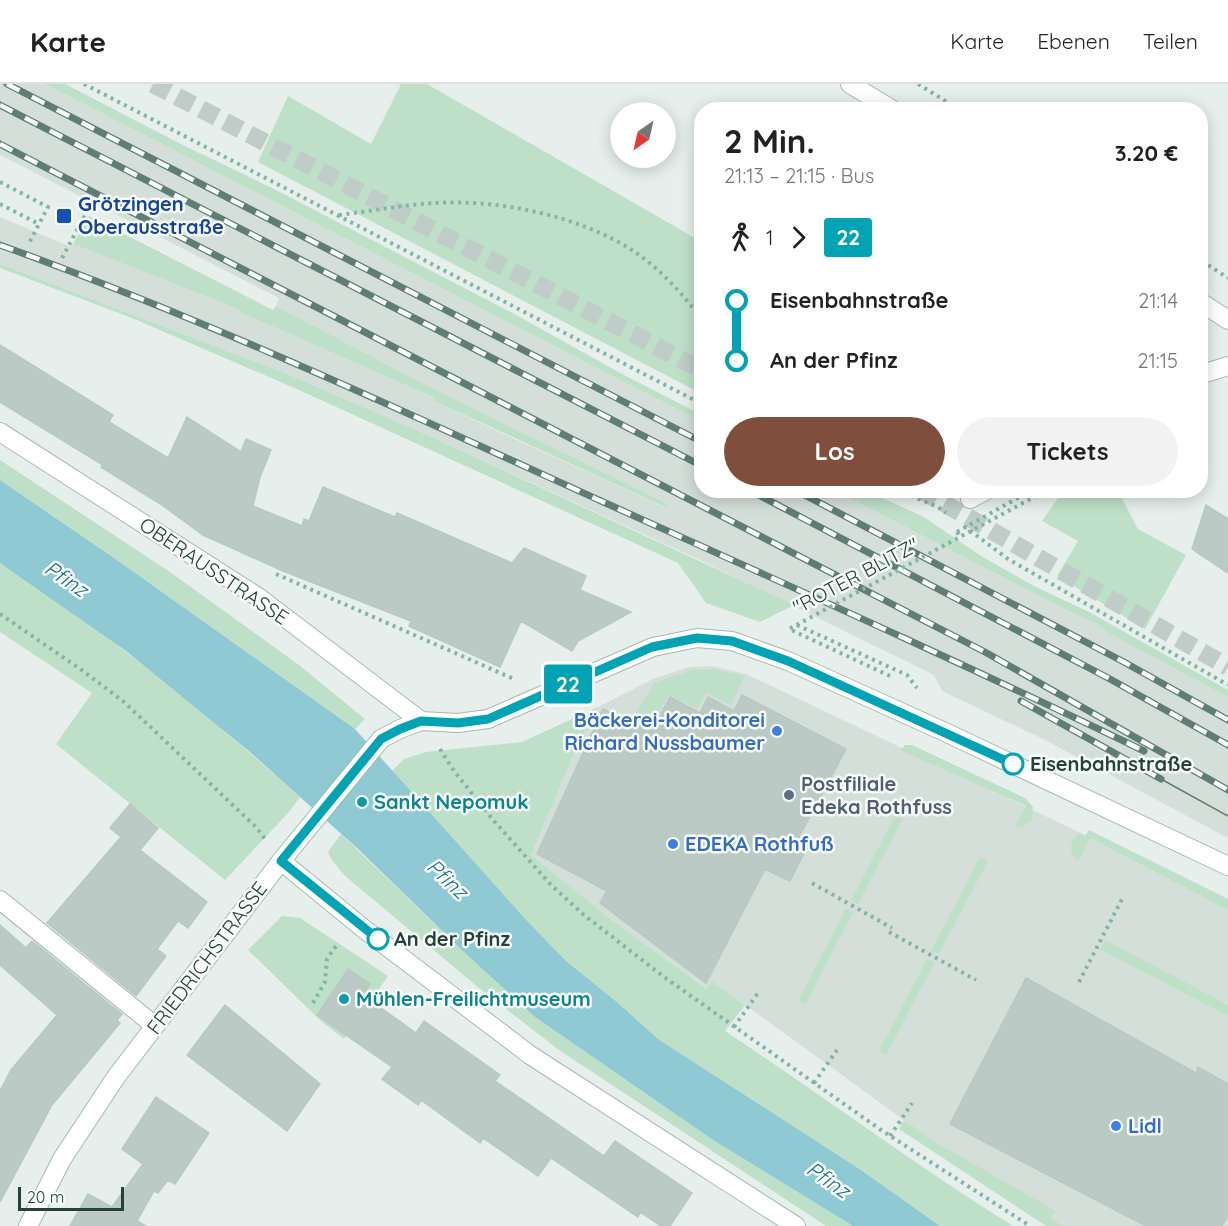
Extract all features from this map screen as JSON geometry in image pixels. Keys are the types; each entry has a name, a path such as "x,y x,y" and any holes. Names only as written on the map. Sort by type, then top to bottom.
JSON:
{"street":[{"path":"850,84 880,102"},
{"path":"1208,307 1228,320"},
{"path":"1208,372 1228,366"},
{"name":"OBERAUSSTRASSE","path":"0,432 258,597 421,721"},
{"path":"421,721 458,723 488,719 652,647 697,638 732,641 788,661 945,732 1228,866"},
{"name":"FRIEDRICHSTRASSE","path":"28,1226 62,1159 116,1077 281,861 381,739 421,721"},
{"path":"281,861 364,929 530,1055 796,1226"},
{"path":"0,900 155,1026"}],"path":[{"path":"84,84 694,399"},
{"path":"918,84 947,102"},
{"path":"0,182 48,207 28,245"},
{"path":"62,258 92,202"},
{"path":"337,215 437,203 496,205 534,211 597,231 635,252 664,276 694,309"},
{"path":"0,204 39,224"},
{"path":"1208,265 1228,278"},
{"path":"916,498 938,507 950,516"},
{"path":"961,538 957,532 1018,498"},
{"name":"\"ROTER BLITZ\"","path":"890,676 789,629 1032,498"},
{"path":"959,522 1008,559 1228,685"},
{"path":"273,573 548,693"},
{"path":"0,614 124,702 256,827 281,861"},
{"path":"797,625 907,675"},
{"path":"421,721 454,771 494,821 551,885 584,915 664,978 890,1136 1030,1226"},
{"path":"812,883 976,980"},
{"path":"1079,982 1122,899"},
{"path":"313,1003 325,982 327,959 334,948"},
{"path":"734,1027 758,993"},
{"path":"814,1083 837,1050"},
{"path":"890,1136 912,1103"}],"shaded area":[{"path":"0,84 45,84 694,418 694,498 850,498 1097,624 1110,634 1228,697 1228,838 1045,740 942,691 934,675 700,560 423,433 285,373 0,264 0,217 71,247 73,244 238,309 242,313 435,398 434,401 495,430 664,507 666,505 432,388 276,306 279,298 0,155"},
{"path":"713,666 746,674 1228,903 1228,1226 1050,1226 715,983 708,989 612,920 531,855 579,742 598,707 653,679 689,667"}],"green space":[{"path":"45,84 65,84 280,192 694,411 694,418"},
{"path":"401,84 427,84 694,237 694,390 258,162 288,96 371,144"},
{"path":"89,216 273,310 276,306 432,388 667,504 665,507 434,401 435,398 242,313 238,309 73,244"},
{"path":"0,264 285,373 423,433 794,605 760,622 706,603 678,563 299,390 132,318 0,268"},
{"path":"0,460 170,572 299,665 365,719 355,729 0,480"},
{"path":"850,498 882,498 924,517 981,556 1034,586 1089,612 1228,690 1228,697 1110,634 1097,624"},
{"path":"1058,498 1122,498 1138,529 1186,555 1145,629 1057,576 1078,541 1042,521"},
{"path":"0,563 79,616 117,645 300,797 289,812 225,880 56,744 92,693 0,632"},
{"path":"714,669 745,676 731,705 706,693 697,709 669,695 651,729 632,719 654,683 691,670"},
{"path":"598,707 579,742 531,855 612,920 707,989 712,981 745,1005 725,1031 940,1179 1013,1226 940,1226 861,1170 658,1039 566,961 527,922 392,771 404,759 426,752 522,742"},
{"path":"905,745 912,745 1025,798 1033,807 1032,820 1022,827 1015,827 1026,806 900,750"},
{"path":"895,816 903,819 858,904 851,900"},
{"path":"1089,830 1228,899 1228,910 1091,838 1078,861 1072,854 1072,844 1078,833 1085,836"},
{"path":"341,834 535,1017 713,1140 853,1226 826,1226 559,1050 479,988 344,875 328,852"},
{"path":"980,857 988,861 939,954 931,951"},
{"path":"846,908 853,912 806,1004 798,1001"},
{"path":"282,916 300,918 388,976 344,1039 321,1021 248,950"},
{"path":"1105,940 1228,1005 1228,1016 1100,949"},
{"path":"927,959 935,962 886,1055 879,1051"},
{"path":"904,1120 937,1143 1056,1211 1050,1218 1063,1226 1046,1226 899,1129"}],"water":[{"name":"Pfinz","path":"0,480 355,729 527,921 566,961 658,1039 861,1170 940,1226 853,1226 713,1140 535,1017 466,954 357,848 251,753 126,651 0,563"}],"building":[{"path":"0,345 113,415 109,422 168,458 187,417 241,452 246,439 271,450 260,477 253,506 302,526 304,519 309,521 323,487 395,517 397,513 512,563 524,548 586,576 580,590 631,612 578,641 572,651 521,621 500,667 409,626 411,621 283,571 203,535 162,505 101,467 103,465 0,402"},
{"path":"1206,505 1228,519 1228,573 1192,549"},
{"path":"742,695 846,749 799,837 809,843 790,881 765,869 706,983 600,903 607,891 537,854 603,709 652,731 670,697 700,713 708,697 734,711"},
{"path":"130,804 158,828 140,850 207,902 188,928 178,921 157,949 166,956 136,996 47,923 121,837 110,828"},
{"path":"0,925 26,948 32,941 122,1014 117,1020 120,1023 52,1105 0,1202 0,1091 11,1070 57,1015 0,965"},
{"path":"348,969 370,984 363,995 416,1033 424,1021 500,1075 495,1081 604,1156 615,1141 692,1193 670,1226 661,1226 640,1212 638,1217 551,1158 538,1176 483,1138 480,1143 421,1100 418,1105 382,1079 392,1067 317,1015"},
{"path":"1026,978 1196,1073 1198,1067 1228,1084 1228,1215 1222,1226 1146,1226 950,1124"},
{"path":"225,1005 320,1084 287,1131 187,1055"},
{"path":"156,1097 209,1133 175,1184 168,1180 158,1193 154,1191 137,1221 146,1226 70,1226 88,1194 112,1207 143,1164 122,1149"}],"tunnel":[{"path":"153,84 694,366"},
{"path":"935,498 1228,667"}],"tram line":[{"path":"1161,779 1228,816"}],"railway":[{"path":"7,84 694,438"},
{"path":"0,105 694,462"},
{"path":"0,144 985,652 1228,790"},
{"path":"0,245 153,304 378,400 874,624 1144,751"},
{"path":"764,498 1110,679 1228,745"},
{"path":"810,498 1122,661 1228,720"},
{"path":"1021,701 1161,779"}],"bus line":[{"name":"22","path":"378,939 281,861 381,739 421,721 458,723 488,719 652,647 697,638 732,641 788,661 1013,764"}],"place":[{"name":"Grötzingen Oberausstraße","path":"64,216"},
{"name":"Bäckerei-Konditorei Richard Nussbaumer","path":"777,731"},
{"name":"Eisenbahnstraße","path":"1013,764"},
{"name":"Postfiliale Edeka Rothfuss","path":"789,795"},
{"name":"Sankt Nepomuk","path":"362,802"},
{"name":"EDEKA Rothfuß","path":"673,844"},
{"name":"An der Pfinz","path":"378,939"},
{"name":"Mühlen-Freilichtmuseum","path":"344,999"},
{"name":"Lidl","path":"1116,1126"}]}
